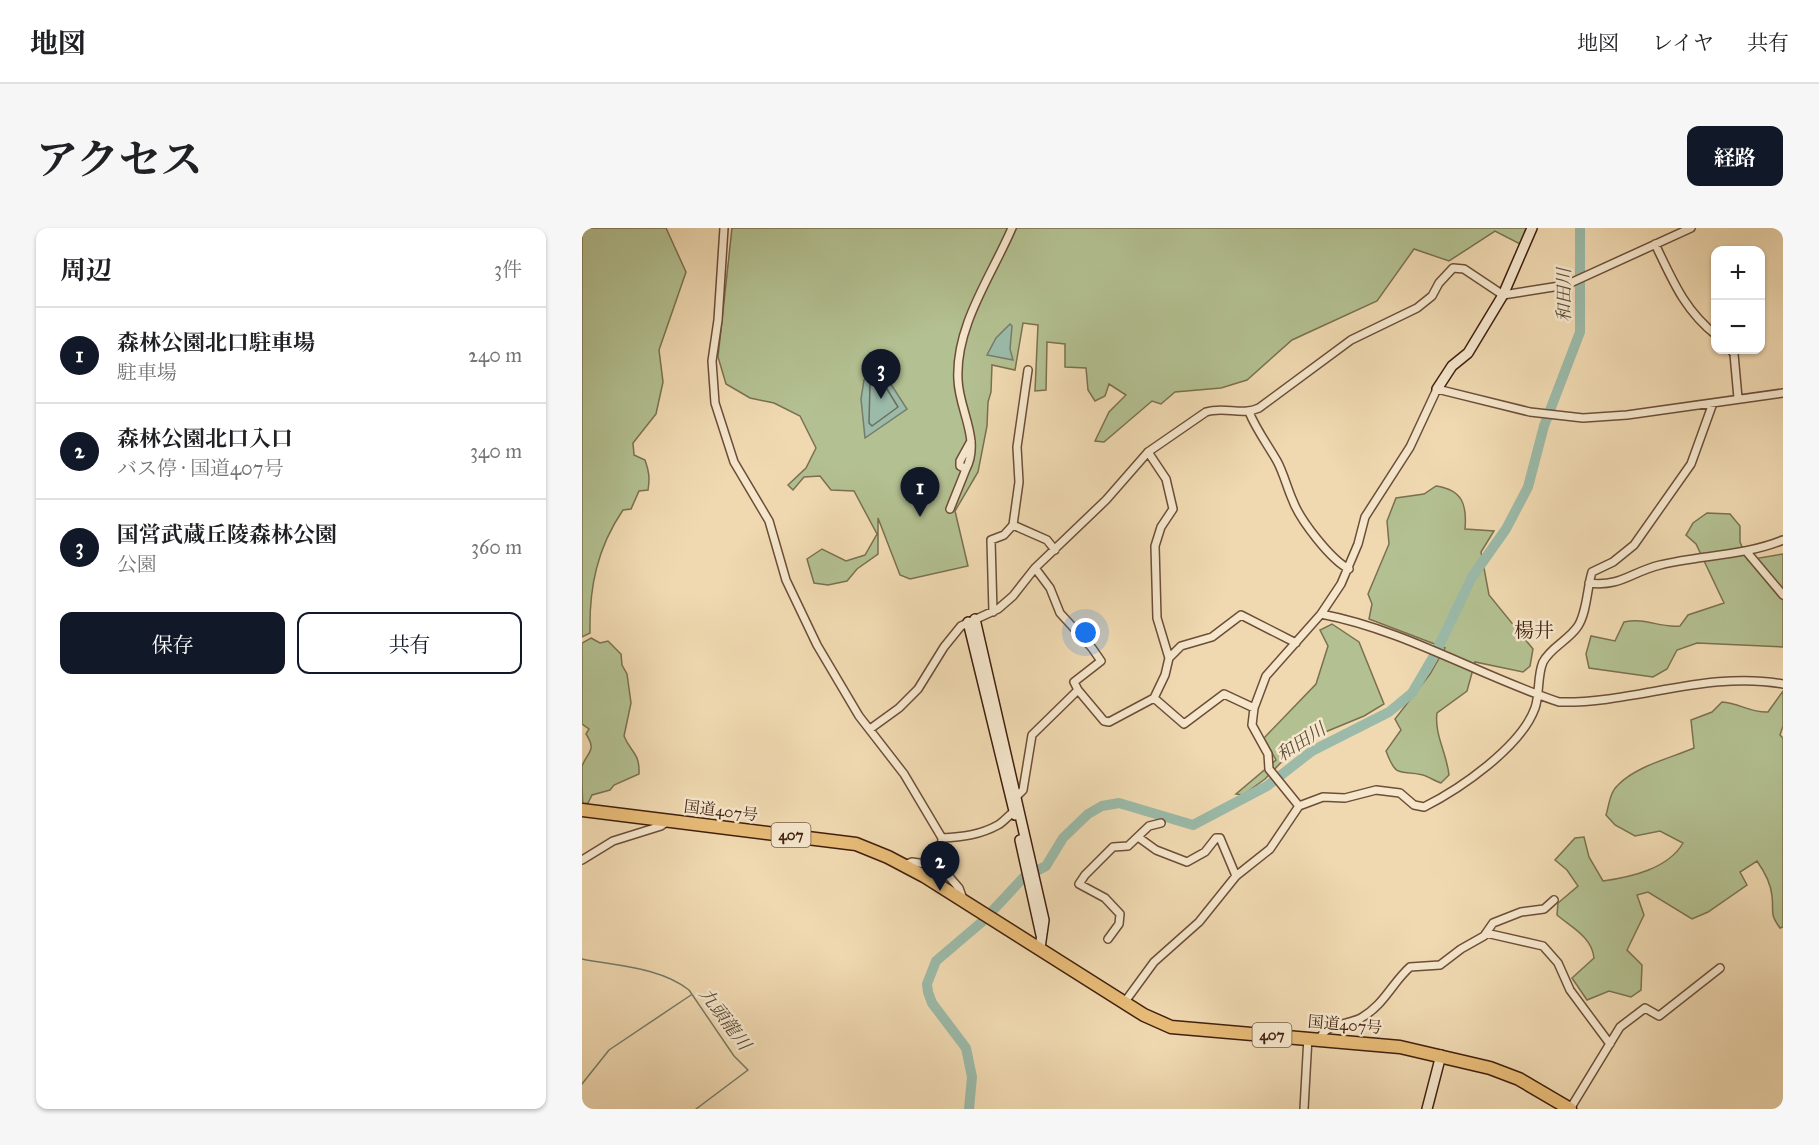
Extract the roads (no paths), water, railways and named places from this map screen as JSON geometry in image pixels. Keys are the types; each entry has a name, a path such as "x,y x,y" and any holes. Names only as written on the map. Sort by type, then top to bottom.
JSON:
{"highway":[{"name":"国道407号","path":"582,810 856,844 904,865 988,915 1041,943 1124,1003 1153,1021 1172,1027 1386,1044 1441,1056 1519,1079 1570,1109"}],"street":[{"path":"724,228 718,320 712,362 715,402 734,462 770,521 786,580 807,626 859,716 904,774 942,838 940,866"},
{"path":"950,509 972,453 957,377 962,338 1012,228"},
{"path":"1299,806 1269,769 1268,754 1252,725 1254,708 1266,676 1321,614 1349,569 1365,517 1410,447 1437,388 1452,366 1468,353 1503,295 1532,228"},
{"path":"870,729 899,708 918,688 951,637 972,620 993,612 1013,596 1035,568 1106,500 1148,452 1206,412 1217,408 1250,412 1265,404 1352,340 1417,308 1432,296 1439,283 1453,268 1464,269 1503,295 1566,285 1691,228"},
{"path":"1655,244 1682,300 1692,314 1711,331"},
{"path":"1734,354 1738,398"},
{"path":"993,612 991,540 1004,535 1012,525 1019,482 1017,447 1028,370"},
{"path":"1437,388 1530,412 1584,418 1627,415 1783,393"},
{"path":"1124,1003 1154,962 1199,922 1236,876 1270,849 1299,806 1323,797 1345,798 1376,790 1400,793 1414,805 1424,807 1440,796 1456,790 1487,766 1524,731 1535,708 1542,665 1552,651 1579,625 1592,572 1613,562 1634,545 1691,464 1713,403"},
{"path":"1250,412 1257,432 1280,466 1293,502 1302,518 1339,564 1349,569"},
{"path":"1148,452 1166,479 1173,509 1161,527 1155,546 1157,618 1169,658"},
{"path":"1012,525 1047,540 1055,550"},
{"path":"1589,583 1608,585 1659,565 1746,551 1783,540"},
{"path":"1746,551 1783,595"},
{"path":"1035,568 1050,588 1060,613 1092,648 1101,662 1074,682 1104,721 1109,722 1154,698 1159,691 1169,658 1181,646 1212,637 1241,615 1296,643"},
{"path":"1321,614 1358,621 1559,702 1578,703 1681,687 1760,679 1783,684"},
{"path":"972,620 1017,796 1017,810"},
{"path":"972,620 1017,810 1041,943"},
{"path":"1017,796 1023,789 1032,735 1078,690"},
{"path":"1154,698 1184,724 1224,694 1254,708"},
{"path":"942,838 969,836 982,832 1000,824 1017,810"},
{"path":"582,860 613,841 661,826 668,821"},
{"path":"1108,939 1119,924 1120,914 1106,898 1079,885 1085,875 1113,847 1128,846 1149,826 1161,823"},
{"path":"1138,837 1156,850 1187,862 1197,858 1216,838 1220,838 1236,876"},
{"path":"904,865 912,862 940,866 962,892 963,899"},
{"path":"1304,1109 1314,1038 1326,1030 1356,1020 1379,1005 1410,967 1440,965 1486,933 1493,923 1521,912 1544,909 1554,900"},
{"path":"1486,933 1543,946 1550,951 1570,990 1610,1044"},
{"path":"1570,1109 1620,1027 1645,1008 1659,1016 1720,969"},
{"path":"1427,1109 1441,1056"}],"water":[{"path":"1010,324 1012,326 1010,349 1013,360 987,355 996,338"},
{"path":"876,373 885,375 907,409 865,438 861,399 864,380"}],"waterway":[{"name":"和田川","path":"969,1109 972,1077 966,1048 932,1003 928,992 927,984 936,961 983,921 1023,878 1046,866 1063,838 1088,814 1102,806 1119,803 1193,825 1267,786 1312,751 1389,712 1412,693 1435,654 1472,577 1506,529 1528,487 1544,426 1580,332 1580,228"},
{"name":"九頭龍川","path":"582,959 665,976 689,990 734,1056 748,1070 696,1109"},
{"path":"582,1084 609,1050 691,995"}],"place":[{"name":"国営武蔵丘陵森林公園","path":"881,399"},
{"name":"森林公園北口駐車場","path":"920,517"},
{"name":"森林公園北口入口","path":"940,891"}],"district":[{"name":"楊井","path":"1534,630"}]}
